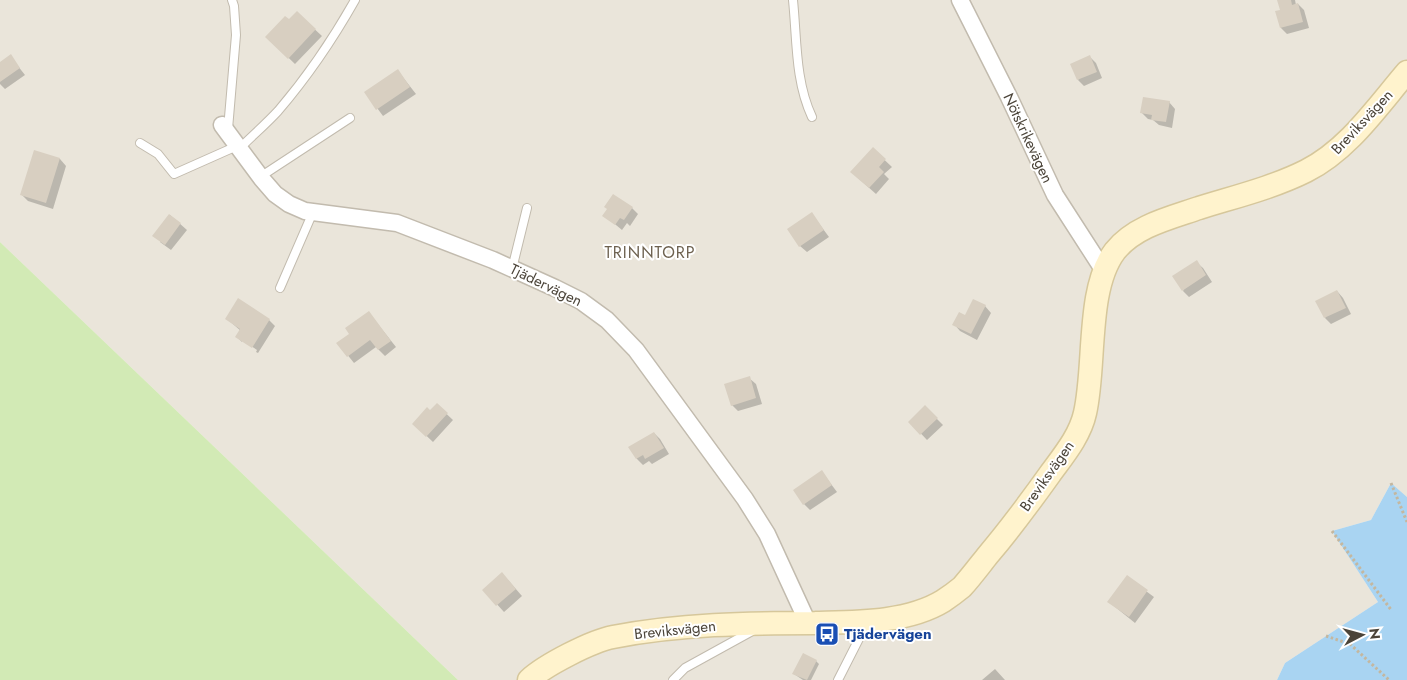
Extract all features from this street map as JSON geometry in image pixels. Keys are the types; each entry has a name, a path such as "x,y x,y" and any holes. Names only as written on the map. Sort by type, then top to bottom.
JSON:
{"main road":[{"name":"Breviksvägen","path":"529,680 564,657 610,637 692,626 869,621 917,612 941,602 961,588 1013,525 1071,445 1085,416 1090,386 1096,309 1104,271 1118,247 1144,228 1171,217 1274,184 1305,172 1337,150 1361,127 1407,72"}],"street":[{"name":"Nötskrikevägen","path":"960,0 1009,97 1055,195 1104,271"},
{"name":"Tjädervägen","path":"232,138 260,177 275,194 289,204 305,211 397,223 512,269 582,301 607,320 636,350 750,506 767,534 808,623"}],"lane":[{"path":"232,0 236,35 232,138"},
{"path":"140,143 158,154 174,174 277,112 308,74 355,0"},
{"path":"793,0 800,80 805,102 812,117"},
{"path":"260,177 350,118"},
{"path":"512,269 527,208"},
{"path":"280,288 313,212"},
{"path":"838,680 869,621"},
{"path":"673,680 685,668 767,624"}],"path":[{"path":"1391,483 1407,522"},
{"path":"1332,531 1392,611"},
{"path":"1326,636 1350,644 1388,680"}],"shaded area":[{"path":"0,0 1407,0 1407,497 1391,483 1371,520 1332,531 1378,602 1285,663 1277,680 458,680 0,242"}],"green space":[{"path":"0,242 458,680 0,680"}],"water":[{"path":"1391,483 1407,497 1407,680 1277,680 1285,663 1378,602 1332,531 1371,520"}],"building":[{"path":"1277,0 1291,0 1292,5 1298,3 1303,22 1280,28 1275,11 1280,10"},
{"path":"297,11 316,29 288,59 265,37 285,16 289,19"},
{"path":"11,54 20,68 0,82 0,62"},
{"path":"1090,55 1097,72 1077,80 1070,64"},
{"path":"398,69 410,87 376,110 364,92"},
{"path":"1143,97 1170,101 1166,122 1151,120 1152,115 1140,113"},
{"path":"873,147 886,159 879,167 884,172 869,188 850,172"},
{"path":"34,150 60,158 46,203 20,195"},
{"path":"613,194 633,207 624,220 620,218 615,225 602,216 607,209 604,207"},
{"path":"812,212 824,230 799,247 787,229"},
{"path":"169,214 181,223 165,245 152,236"},
{"path":"1197,260 1206,275 1182,291 1172,276"},
{"path":"1337,290 1346,308 1324,318 1315,301"},
{"path":"238,298 270,319 252,348 235,337 240,329 225,319"},
{"path":"973,299 986,305 971,334 952,325 959,312 965,315"},
{"path":"369,311 391,341 378,350 370,340 347,357 336,343 349,334 345,328"},
{"path":"750,376 756,398 731,406 724,384"},
{"path":"437,403 448,413 426,437 412,424 427,407 430,410"},
{"path":"925,405 938,418 920,435 908,422"},
{"path":"654,432 664,448 645,459 643,455 636,459 628,447"},
{"path":"822,470 832,485 803,505 793,490"},
{"path":"502,572 516,589 496,606 482,590"},
{"path":"1127,575 1148,590 1129,617 1107,602"},
{"path":"803,653 817,660 807,680 792,674"}],"place":[{"name":"Tjädervägen","path":"827,634"}],"district":[{"name":"TRINNTORP","path":"650,252"}]}
